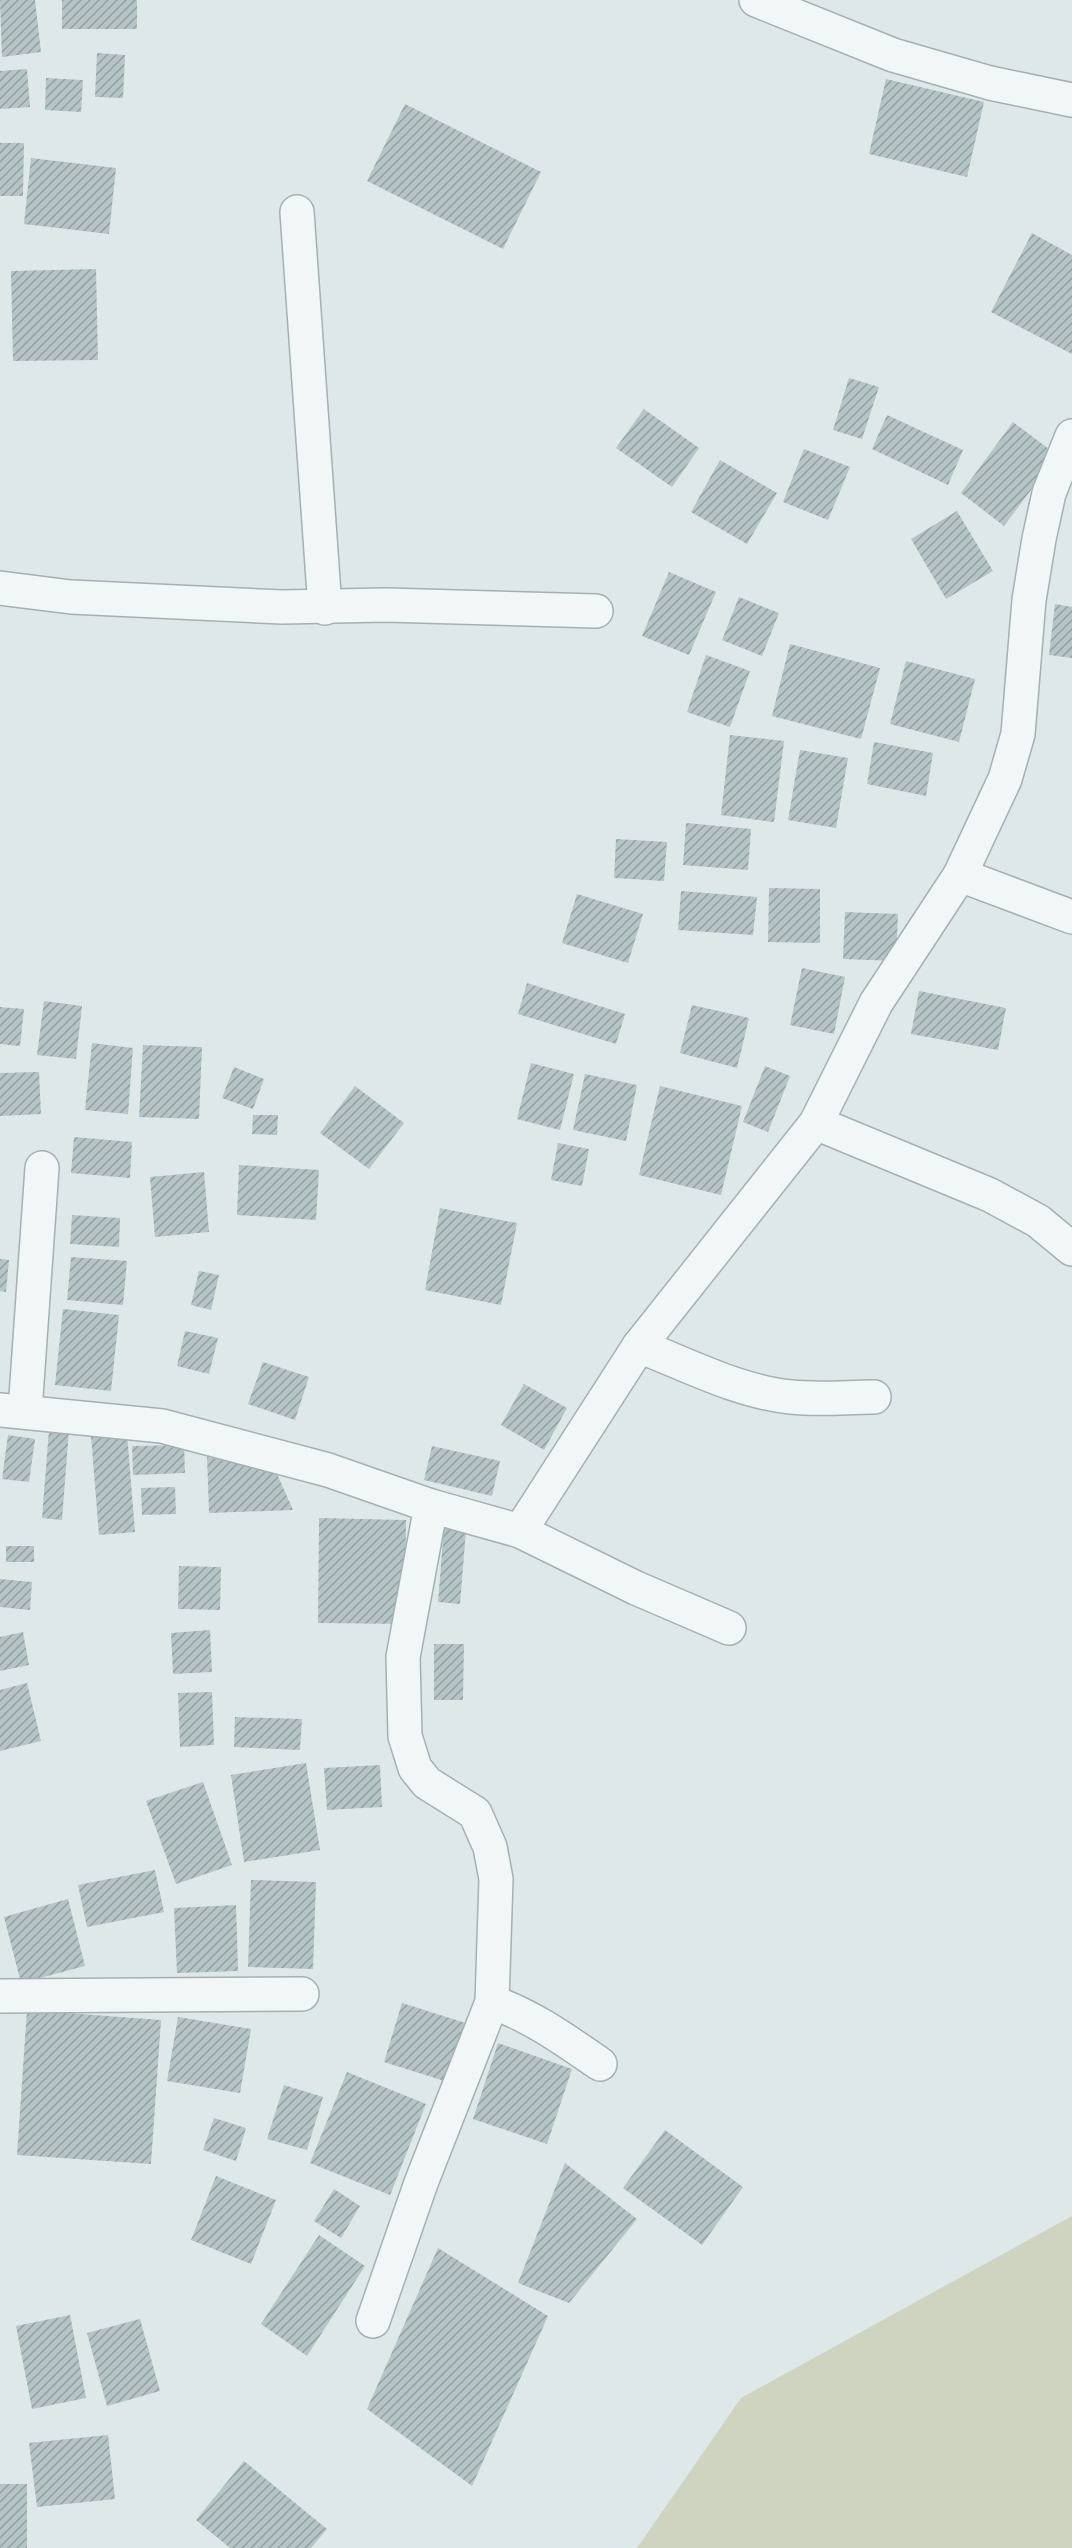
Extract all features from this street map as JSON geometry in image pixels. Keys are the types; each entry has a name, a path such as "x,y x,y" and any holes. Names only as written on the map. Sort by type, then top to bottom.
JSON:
{"street":[{"path":"756,0 893,55 990,83 1072,100"},
{"path":"297,212 325,608"},
{"path":"520,1531 639,1346 816,1123 876,1003 960,875 1005,779 1017,734 1029,600 1039,538 1049,493 1072,436"},
{"path":"0,588 71,597 325,608 386,606 596,610"},
{"path":"960,875 1072,917"},
{"path":"816,1123 990,1195 1038,1221 1072,1249"},
{"path":"42,1168 12,1410 190,1431 328,1470 431,1506 520,1531 636,1588 729,1628"},
{"path":"639,1346 732,1383 764,1392 792,1397 874,1397"},
{"path":"373,2321 421,2182 492,2002 496,1879 490,1847 475,1813 428,1783 415,1768 405,1736 403,1657 431,1506"},
{"path":"0,1996 302,1994"},
{"path":"492,2002 537,2022 600,2064"}],"green space":[{"path":"1072,2216 1072,2548 637,2548 741,2398"}],"building":[{"path":"0,0 35,0 41,52 2,57"},
{"path":"62,0 137,0 137,29 62,29"},
{"path":"97,53 125,55 123,98 95,97"},
{"path":"27,69 30,107 0,109 0,71"},
{"path":"46,78 83,80 81,112 45,110"},
{"path":"886,79 984,102 967,177 869,154"},
{"path":"405,104 541,172 503,249 367,181"},
{"path":"0,143 24,143 23,196 0,196"},
{"path":"31,158 116,168 109,234 24,224"},
{"path":"1032,233 1072,255 1072,354 991,312"},
{"path":"96,269 98,360 13,361 11,271"},
{"path":"849,378 879,387 862,439 833,430"},
{"path":"644,409 699,448 672,487 616,448"},
{"path":"887,415 963,450 948,485 872,449"},
{"path":"1013,422 1057,455 1004,526 961,493"},
{"path":"804,449 850,467 828,520 783,502"},
{"path":"720,460 777,493 747,544 691,512"},
{"path":"957,511 993,571 946,599 911,539"},
{"path":"669,572 716,592 689,655 642,636"},
{"path":"739,597 779,613 762,656 722,640"},
{"path":"1055,604 1072,607 1072,658 1049,655"},
{"path":"790,644 880,668 861,739 772,716"},
{"path":"706,655 750,671 730,727 687,712"},
{"path":"906,661 975,679 959,742 890,724"},
{"path":"730,735 784,741 774,822 721,815"},
{"path":"874,742 933,753 926,796 867,784"},
{"path":"800,750 848,758 836,828 788,820"},
{"path":"686,823 751,829 748,870 683,865"},
{"path":"616,839 667,842 664,881 614,878"},
{"path":"769,888 820,889 820,943 768,942"},
{"path":"681,891 757,897 753,935 678,930"},
{"path":"577,894 643,914 628,963 562,943"},
{"path":"845,912 898,914 896,961 843,959"},
{"path":"802,968 845,977 834,1034 790,1025"},
{"path":"527,983 625,1014 616,1044 518,1014"},
{"path":"919,991 1006,1008 998,1050 911,1034"},
{"path":"44,1001 82,1006 76,1059 37,1055"},
{"path":"692,1005 749,1018 737,1068 680,1053"},
{"path":"0,1007 24,1009 20,1046 0,1044"},
{"path":"92,1043 133,1048 128,1114 85,1110"},
{"path":"143,1045 202,1047 199,1119 139,1117"},
{"path":"531,1063 574,1074 560,1130 517,1119"},
{"path":"765,1066 790,1076 768,1132 743,1122"},
{"path":"234,1067 264,1079 253,1109 222,1098"},
{"path":"39,1072 41,1114 0,1116 0,1073"},
{"path":"585,1074 637,1085 626,1141 573,1130"},
{"path":"355,1086 404,1123 369,1169 320,1133"},
{"path":"660,1086 742,1106 721,1195 639,1175"},
{"path":"253,1115 278,1115 277,1135 252,1134"},
{"path":"74,1137 132,1142 130,1178 71,1173"},
{"path":"558,1143 589,1149 582,1186 551,1180"},
{"path":"239,1165 319,1170 316,1220 237,1215"},
{"path":"204,1172 209,1232 155,1237 150,1177"},
{"path":"440,1208 517,1223 501,1305 425,1290"},
{"path":"72,1215 120,1218 119,1247 70,1244"},
{"path":"71,1257 127,1261 123,1305 67,1300"},
{"path":"0,1259 9,1260 6,1292 0,1291"},
{"path":"199,1271 219,1275 211,1310 191,1305"},
{"path":"63,1309 119,1315 111,1391 55,1385"},
{"path":"185,1331 218,1338 209,1374 177,1366"},
{"path":"263,1362 309,1377 295,1420 248,1404"},
{"path":"524,1384 567,1408 544,1450 501,1425"},
{"path":"49,1429 69,1430 62,1520 42,1518"},
{"path":"127,1433 135,1532 99,1535 91,1436"},
{"path":"8,1435 35,1439 29,1482 2,1479"},
{"path":"184,1445 185,1473 133,1475 132,1446"},
{"path":"432,1446 500,1461 492,1496 424,1480"},
{"path":"207,1457 274,1467 293,1510 209,1513"},
{"path":"175,1487 176,1514 142,1515 141,1488"},
{"path":"319,1518 406,1520 405,1624 318,1623"},
{"path":"444,1528 466,1530 460,1604 438,1602"},
{"path":"6,1546 34,1546 34,1562 6,1562"},
{"path":"179,1566 221,1567 220,1610 178,1609"},
{"path":"0,1579 32,1582 30,1610 0,1607"},
{"path":"210,1630 212,1672 173,1674 171,1633"},
{"path":"23,1632 29,1665 0,1671 0,1637"},
{"path":"434,1644 464,1644 463,1700 434,1700"},
{"path":"27,1683 41,1741 0,1751 0,1690"},
{"path":"212,1692 214,1745 180,1747 178,1693"},
{"path":"235,1717 302,1719 300,1750 234,1747"},
{"path":"306,1763 320,1850 244,1862 231,1775"},
{"path":"380,1765 382,1807 327,1810 324,1768"},
{"path":"203,1782 232,1865 176,1884 146,1801"},
{"path":"155,1870 164,1912 87,1927 78,1885"},
{"path":"251,1880 316,1882 313,1969 248,1967"},
{"path":"68,1899 85,1966 21,1983 4,1917"},
{"path":"236,1905 238,1971 177,1973 174,1908"},
{"path":"402,2003 472,2025 454,2084 384,2062"},
{"path":"27,2010 161,2020 151,2164 17,2155"},
{"path":"178,2017 251,2029 240,2093 167,2081"},
{"path":"498,2043 572,2069 547,2144 473,2119"},
{"path":"347,2072 426,2104 390,2195 310,2163"},
{"path":"284,2085 323,2097 307,2150 267,2139"},
{"path":"214,2118 246,2128 236,2161 203,2150"},
{"path":"665,2130 743,2187 702,2245 623,2188"},
{"path":"565,2163 637,2219 569,2303 518,2283"},
{"path":"216,2176 276,2200 251,2264 191,2240"},
{"path":"334,2189 360,2206 341,2238 314,2221"},
{"path":"319,2235 365,2266 307,2356 261,2324"},
{"path":"438,2248 548,2316 472,2486 367,2409"},
{"path":"70,2315 86,2398 32,2409 16,2326"},
{"path":"140,2319 160,2391 107,2406 87,2333"},
{"path":"108,2435 115,2499 37,2507 29,2443"},
{"path":"244,2461 327,2529 311,2548 230,2548 196,2520"},
{"path":"0,2484 27,2484 27,2548 0,2548"}]}
